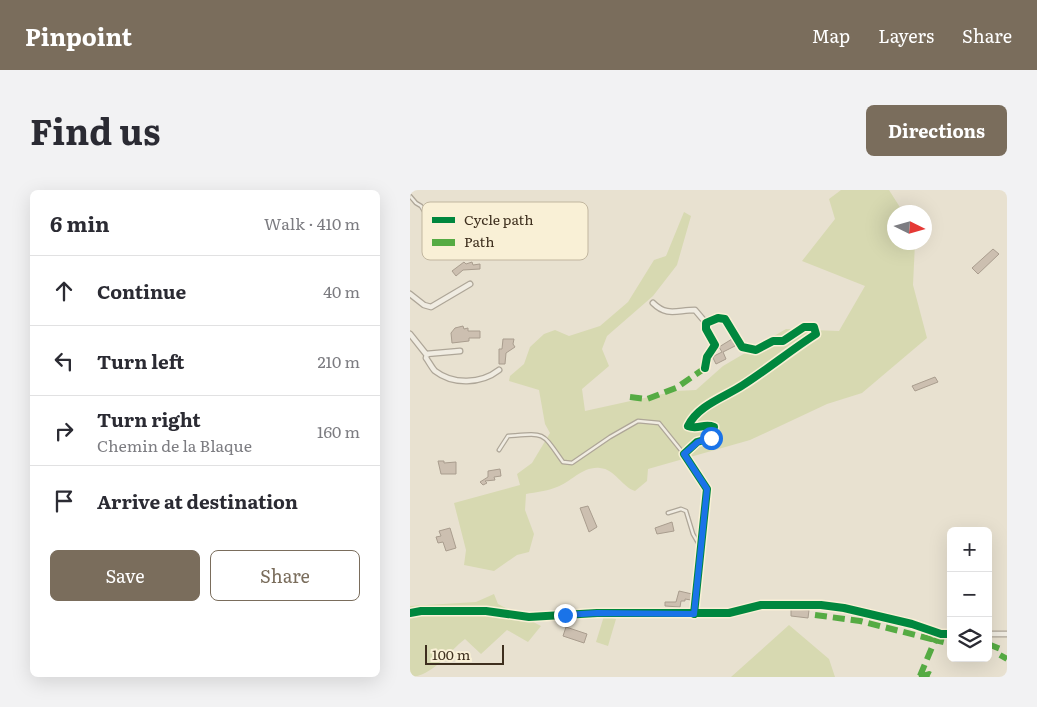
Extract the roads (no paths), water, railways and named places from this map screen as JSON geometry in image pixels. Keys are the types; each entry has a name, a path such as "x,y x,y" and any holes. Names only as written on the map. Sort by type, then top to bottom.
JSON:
{"street":[{"path":"410,294 424,305 431,307 470,284"},
{"path":"653,303 660,310 671,313 682,310 695,310 706,323 706,329 715,344 707,357 705,368"},
{"path":"694,614 707,489 684,454 698,442 711,438 714,427 707,424 693,428 688,426 692,417 713,402 742,386 816,334 814,327 804,327 783,342 773,341 756,350 742,347 725,319 718,318 706,323"},
{"path":"410,334 427,354 426,358 435,370 451,379 471,382 493,375 498,370"},
{"path":"427,354 460,351"},
{"path":"410,613 421,611 486,611 530,617 597,613 694,614 729,613 761,605 821,605 844,608 947,634"},
{"path":"992,634 1007,634"}],"lane":[{"path":"410,196 416,204 422,206"},
{"path":"499,450 508,436 537,434 546,437 563,462 572,463 610,437 638,421 659,423 684,454"},
{"path":"668,513 681,510 686,511 692,534 701,549"}]}
